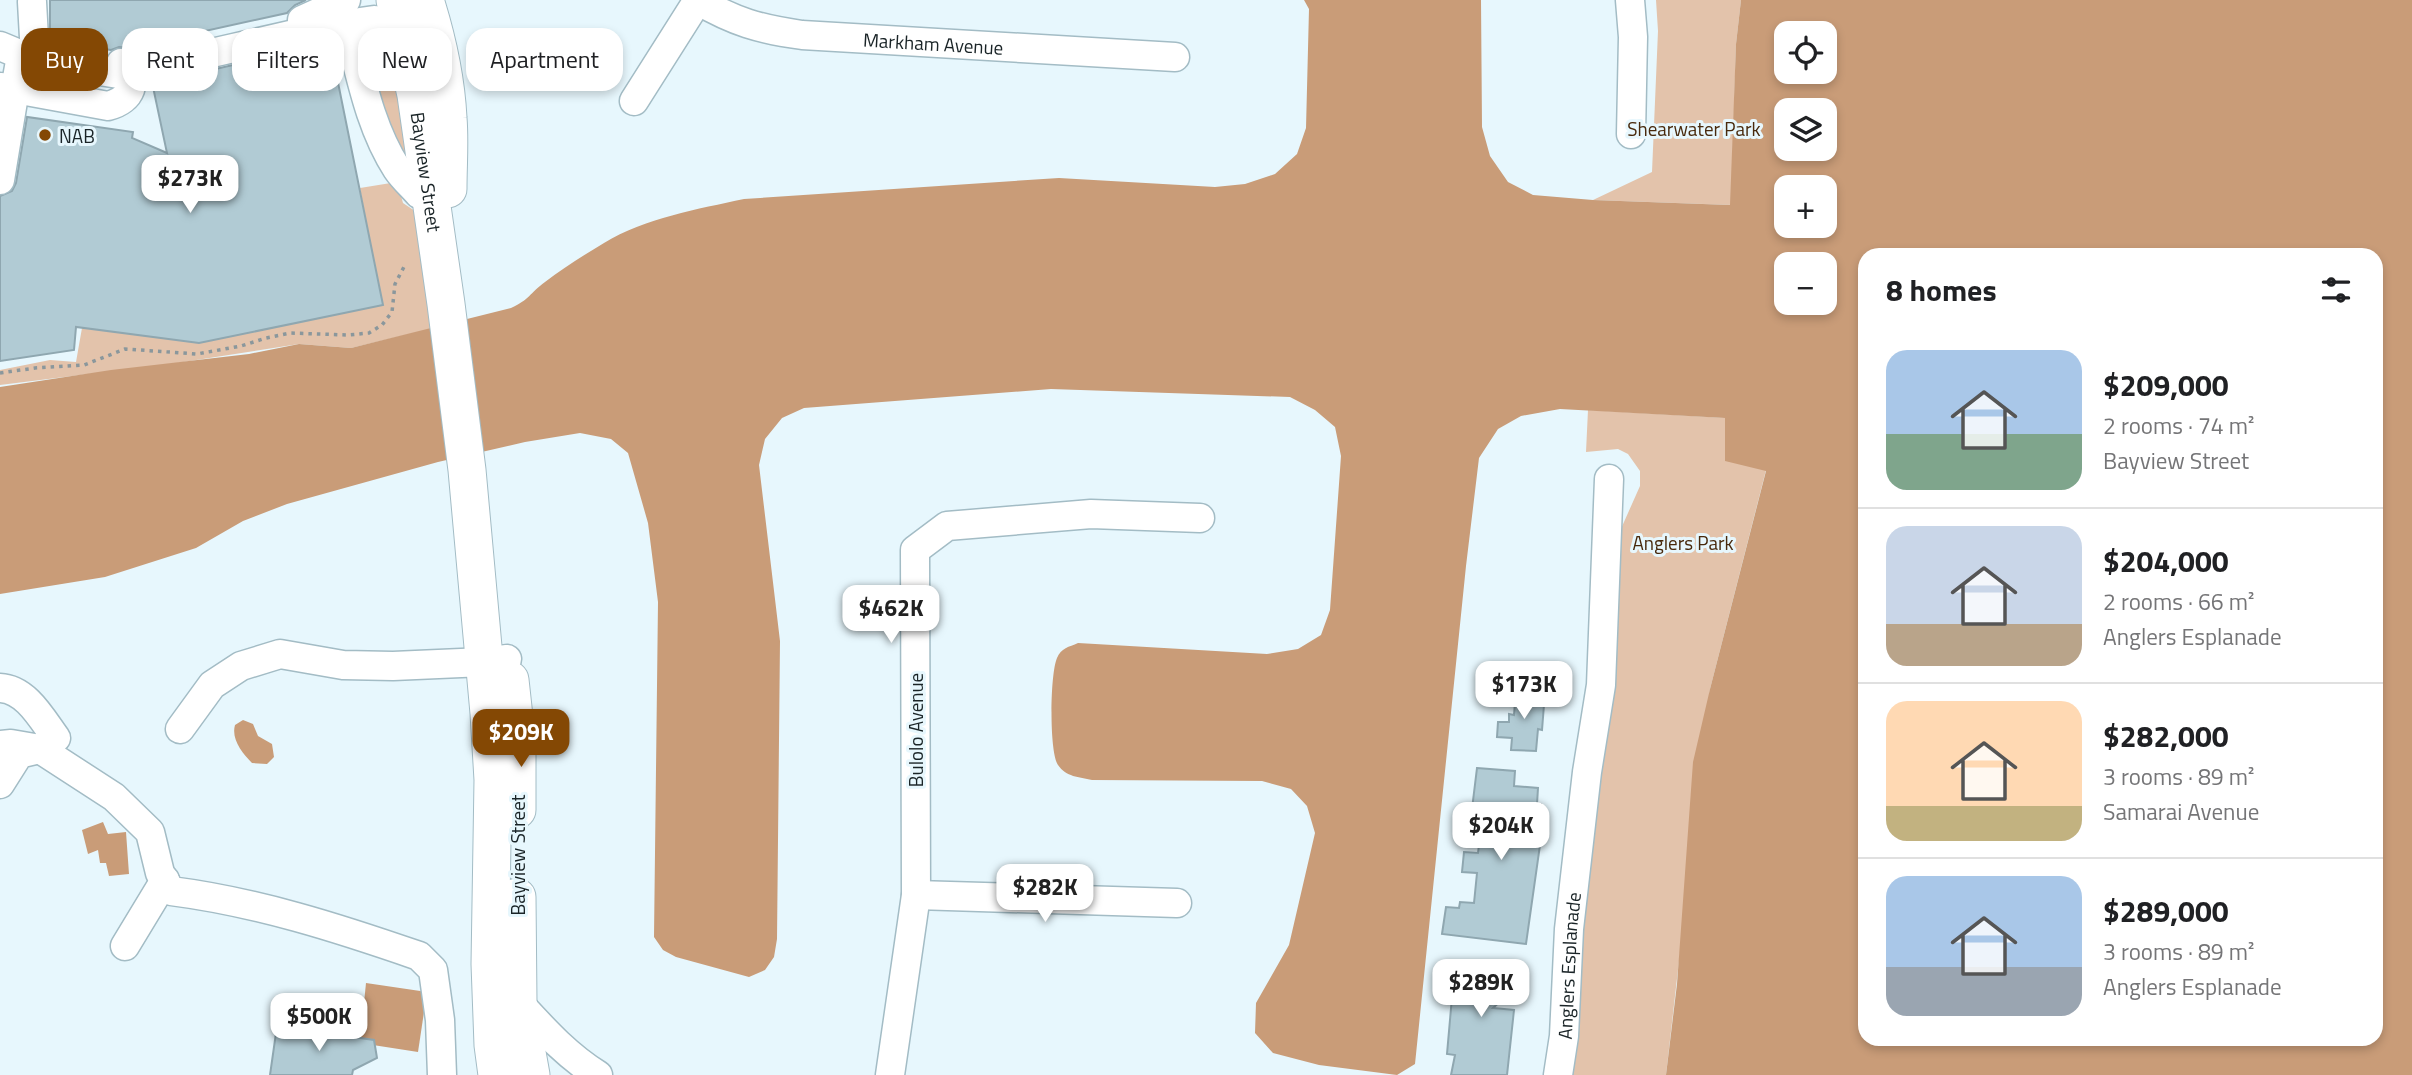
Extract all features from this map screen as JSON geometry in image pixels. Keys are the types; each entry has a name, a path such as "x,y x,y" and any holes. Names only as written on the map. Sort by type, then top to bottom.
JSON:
{"main road":[{"name":"Bayview Street","path":"395,0 416,95 467,470 489,555 496,660 490,964 493,1045 497,1075"},
{"name":"Bayview Street","path":"425,0 442,66 449,120 444,288"},
{"name":"Bayview Street","path":"496,660 517,744 518,1002 531,1075"}],"street":[{"path":"634,101 697,0"},
{"name":"Markham Avenue","path":"697,0 760,29 802,35 1175,57"},
{"path":"1630,0 1633,37 1631,134"},
{"path":"0,180 7,88 6,38 20,29 32,1"},
{"path":"32,1 33,38 41,46 122,66"},
{"path":"218,41 282,27 316,15 347,12 374,20 385,27 401,84 424,222 444,288"},
{"path":"347,12 371,113 398,171 419,194"},
{"path":"7,47 46,63 122,67"},
{"path":"7,88 108,106 121,103 127,98 126,91"},
{"name":"Anglers Esplanade","path":"1558,1075 1564,1036 1569,929 1587,772 1601,685 1609,479"},
{"name":"Bulolo Avenue","path":"890,1075 916,895 915,550 947,526 1091,514 1200,518"},
{"path":"180,729 212,685 241,666 280,654 343,665 393,666 496,660"},
{"path":"0,688 14,690 23,698 56,738 40,749 19,754 0,784"},
{"path":"0,745 40,749 114,797 150,832 160,873 172,891 288,913 419,956 433,970 440,1020 442,1075"},
{"path":"125,946 165,880"},
{"path":"916,895 1177,903"},
{"path":"518,1002 551,1039 577,1062 598,1075"}],"path":[{"path":"0,373 83,365 125,349 197,354 242,346 290,333 369,333 382,325 392,312 395,284 406,262"}],"green space":[{"name":"Shearwater Park","path":"1656,0 1741,0 1736,44 1731,205 1593,200 1652,172 1658,31"},
{"path":"379,91 396,91 411,173 397,158"},
{"path":"397,182 403,203 418,213 435,328 351,348 299,344 177,363 0,385 0,370 50,360 76,362 82,328 199,343 382,305 360,188"},
{"name":"Anglers Park","path":"1588,410 1726,418 1766,470 1710,689 1666,1075 1567,1075 1620,531 1640,486 1640,471 1628,454 1618,449 1586,452"}],"shaded area":[{"path":"1304,0 1481,0 1482,127 1490,156 1508,182 1533,195 1730,205 1736,44 1741,0 2412,0 2412,1075 1666,1075 1677,984 1693,762 1766,471 1725,461 1725,418 1560,409 1521,416 1498,429 1479,458 1415,1064 1397,1075 1319,1065 1273,1053 1255,1033 1256,1003 1289,945 1315,833 1307,806 1291,789 1262,781 1092,780 1073,776 1061,769 1053,745 1053,680 1057,658 1066,648 1078,643 1267,654 1298,649 1321,635 1330,610 1341,456 1335,427 1315,410 1290,397 1051,389 804,408 782,418 765,439 759,465 780,641 777,939 774,957 765,970 749,977 676,957 663,950 654,937 658,602 648,523 628,453 611,439 580,433 525,442 438,462 287,504 243,521 196,548 105,577 0,594 0,387 111,370 249,354 299,344 351,348 511,308 566,267 620,234 672,215 744,199 1059,178 1215,187 1245,184 1275,174 1297,154 1306,128 1309,9"},
{"path":"243,720 253,724 258,736 272,744 274,757 267,764 252,763 238,746 234,730 235,725"},
{"path":"103,822 108,834 126,832 129,874 109,876 106,863 100,863 98,850 88,854 82,830"},
{"path":"366,983 427,992 418,1052 360,1043"}],"building":[{"path":"50,0 306,0 287,13 218,28 122,28 122,47 111,50 108,50 108,28 50,28"},
{"path":"232,65 232,91 340,91 383,305 199,343 76,327 74,350 0,361 0,196 12,191 16,183 27,117 133,132 132,138 167,153 154,91 218,91 218,68"},
{"path":"1516,690 1545,692 1542,730 1538,729 1536,751 1511,750 1512,738 1497,737 1498,722 1509,722 1509,714 1514,715"},
{"path":"1477,768 1515,771 1514,786 1538,788 1537,804 1541,804 1538,838 1541,838 1526,944 1442,934 1446,907 1459,908 1460,902 1474,903 1477,873 1462,872 1464,852 1478,853 1483,810 1472,809"},
{"path":"1455,963 1523,969 1522,982 1493,1008 1514,1010 1507,1075 1451,1075 1455,1055 1447,1054"},
{"path":"277,1026 374,1040 377,1058 353,1070 352,1075 270,1075"}],"place":[{"name":"NAB","path":"45,135"}]}
